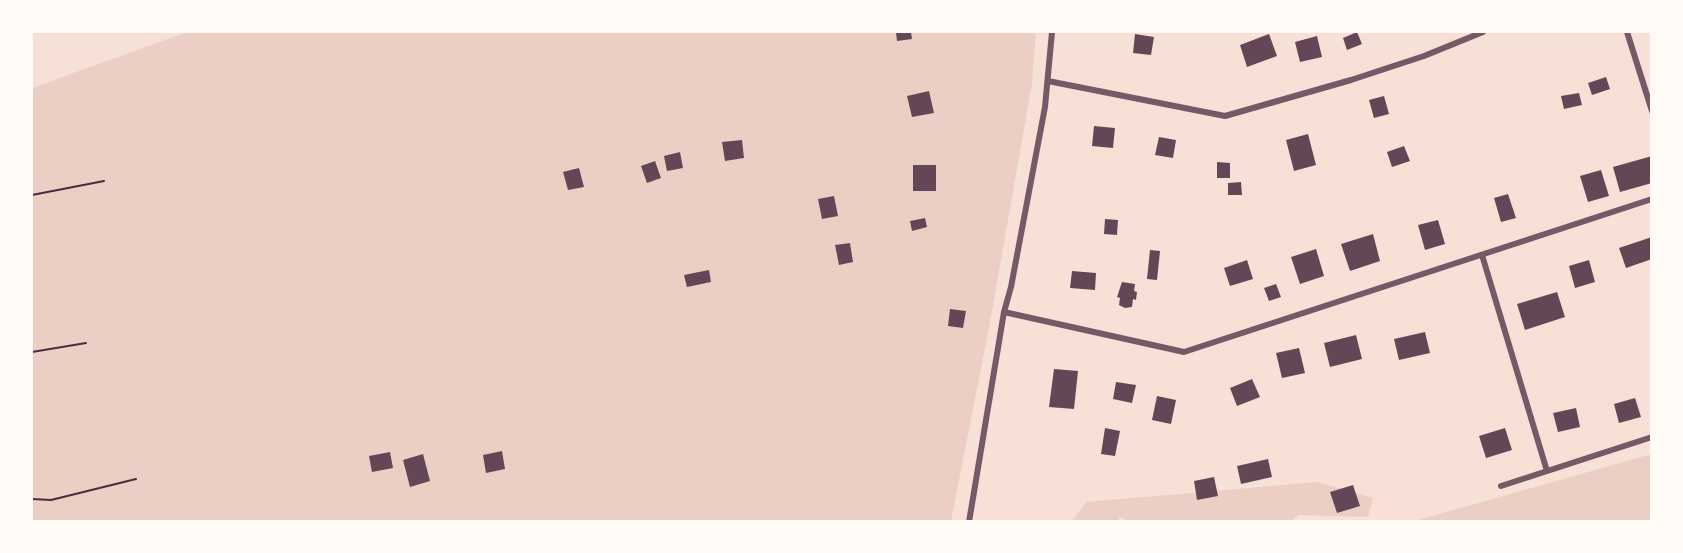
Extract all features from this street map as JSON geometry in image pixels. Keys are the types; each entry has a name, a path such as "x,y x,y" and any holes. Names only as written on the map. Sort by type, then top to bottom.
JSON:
{"street":[{"path":"969,522 1004,312 1011,287 1041,130 1052,32"},
{"path":"1048,81 1225,116 1351,80 1424,56 1483,32"},
{"path":"1627,32 1652,111"},
{"path":"1004,312 1184,352 1652,199"},
{"path":"1482,255 1547,471"},
{"path":"1502,486 1652,436"}],"path":[{"path":"32,195 104,181"},
{"path":"32,352 86,343"},
{"path":"32,499 51,500 136,479"}],"shaded area":[{"path":"187,32 1036,32 1032,84 989,328 951,521 32,522 32,88"},
{"path":"1651,454 1651,521 1415,521 1648,455"},
{"path":"1318,482 1373,498 1368,517 1299,515 1289,522 1131,522 1120,517 1118,521 1071,522 1086,502"}],"building":[{"path":"896,32 911,32 912,39 897,41"},
{"path":"1357,32 1362,44 1347,50 1343,38"},
{"path":"1135,34 1154,37 1151,55 1133,53"},
{"path":"1269,34 1277,56 1247,67 1240,45"},
{"path":"1317,36 1322,57 1300,62 1295,42"},
{"path":"1606,77 1610,89 1592,95 1588,83"},
{"path":"929,91 934,113 912,117 907,96"},
{"path":"1579,93 1582,105 1564,109 1561,96"},
{"path":"1384,96 1389,114 1374,118 1369,100"},
{"path":"1094,126 1115,128 1113,148 1092,146"},
{"path":"1308,134 1316,165 1294,171 1286,140"},
{"path":"1159,137 1176,140 1173,158 1155,155"},
{"path":"742,140 744,158 725,161 722,142"},
{"path":"1404,146 1410,161 1392,167 1387,152"},
{"path":"680,152 683,168 667,171 664,156"},
{"path":"1652,156 1652,183 1620,192 1613,167"},
{"path":"655,161 661,178 647,183 641,166"},
{"path":"1217,162 1230,163 1230,178 1217,178"},
{"path":"913,165 936,165 936,191 913,191"},
{"path":"579,168 584,187 568,190 563,172"},
{"path":"1601,170 1609,196 1588,202 1580,176"},
{"path":"1241,182 1242,195 1228,195 1228,183"},
{"path":"1508,194 1516,218 1501,222 1494,198"},
{"path":"834,196 838,216 822,219 818,199"},
{"path":"925,218 927,227 912,231 910,221"},
{"path":"1105,219 1118,220 1117,235 1104,234"},
{"path":"1438,220 1445,244 1425,250 1418,225"},
{"path":"1373,234 1380,261 1350,271 1341,244"},
{"path":"1652,237 1652,259 1626,268 1619,248"},
{"path":"850,243 853,262 839,265 835,245"},
{"path":"1316,249 1324,276 1300,284 1291,257"},
{"path":"1150,250 1160,251 1157,280 1147,279"},
{"path":"1247,260 1253,279 1230,286 1224,268"},
{"path":"1589,260 1595,282 1575,288 1569,266"},
{"path":"709,270 711,282 687,287 684,275"},
{"path":"1072,271 1096,273 1095,290 1070,288"},
{"path":"1122,282 1135,284 1136,300 1133,299 1132,307 1125,308 1119,305 1120,298 1117,297"},
{"path":"1276,284 1281,297 1269,301 1264,288"},
{"path":"1557,292 1565,317 1525,330 1517,304"},
{"path":"950,309 966,311 963,328 948,326"},
{"path":"1425,332 1430,353 1399,360 1394,339"},
{"path":"1356,335 1362,359 1330,367 1324,343"},
{"path":"1299,348 1305,373 1282,378 1276,353"},
{"path":"1054,369 1078,371 1074,409 1049,407"},
{"path":"1252,379 1260,397 1237,406 1230,388"},
{"path":"1116,382 1136,385 1132,403 1113,399"},
{"path":"1157,396 1176,400 1171,424 1152,420"},
{"path":"1635,398 1641,417 1619,423 1614,404"},
{"path":"1576,408 1580,427 1558,432 1553,413"},
{"path":"1105,428 1120,431 1115,456 1101,454"},
{"path":"1505,428 1512,450 1486,458 1479,436"},
{"path":"502,451 505,469 486,473 483,455"},
{"path":"390,452 393,468 372,472 369,456"},
{"path":"423,454 430,481 410,487 403,460"},
{"path":"1268,459 1272,477 1241,484 1237,466"},
{"path":"1214,477 1218,496 1197,500 1194,481"},
{"path":"1353,485 1360,506 1337,513 1330,492"}]}
